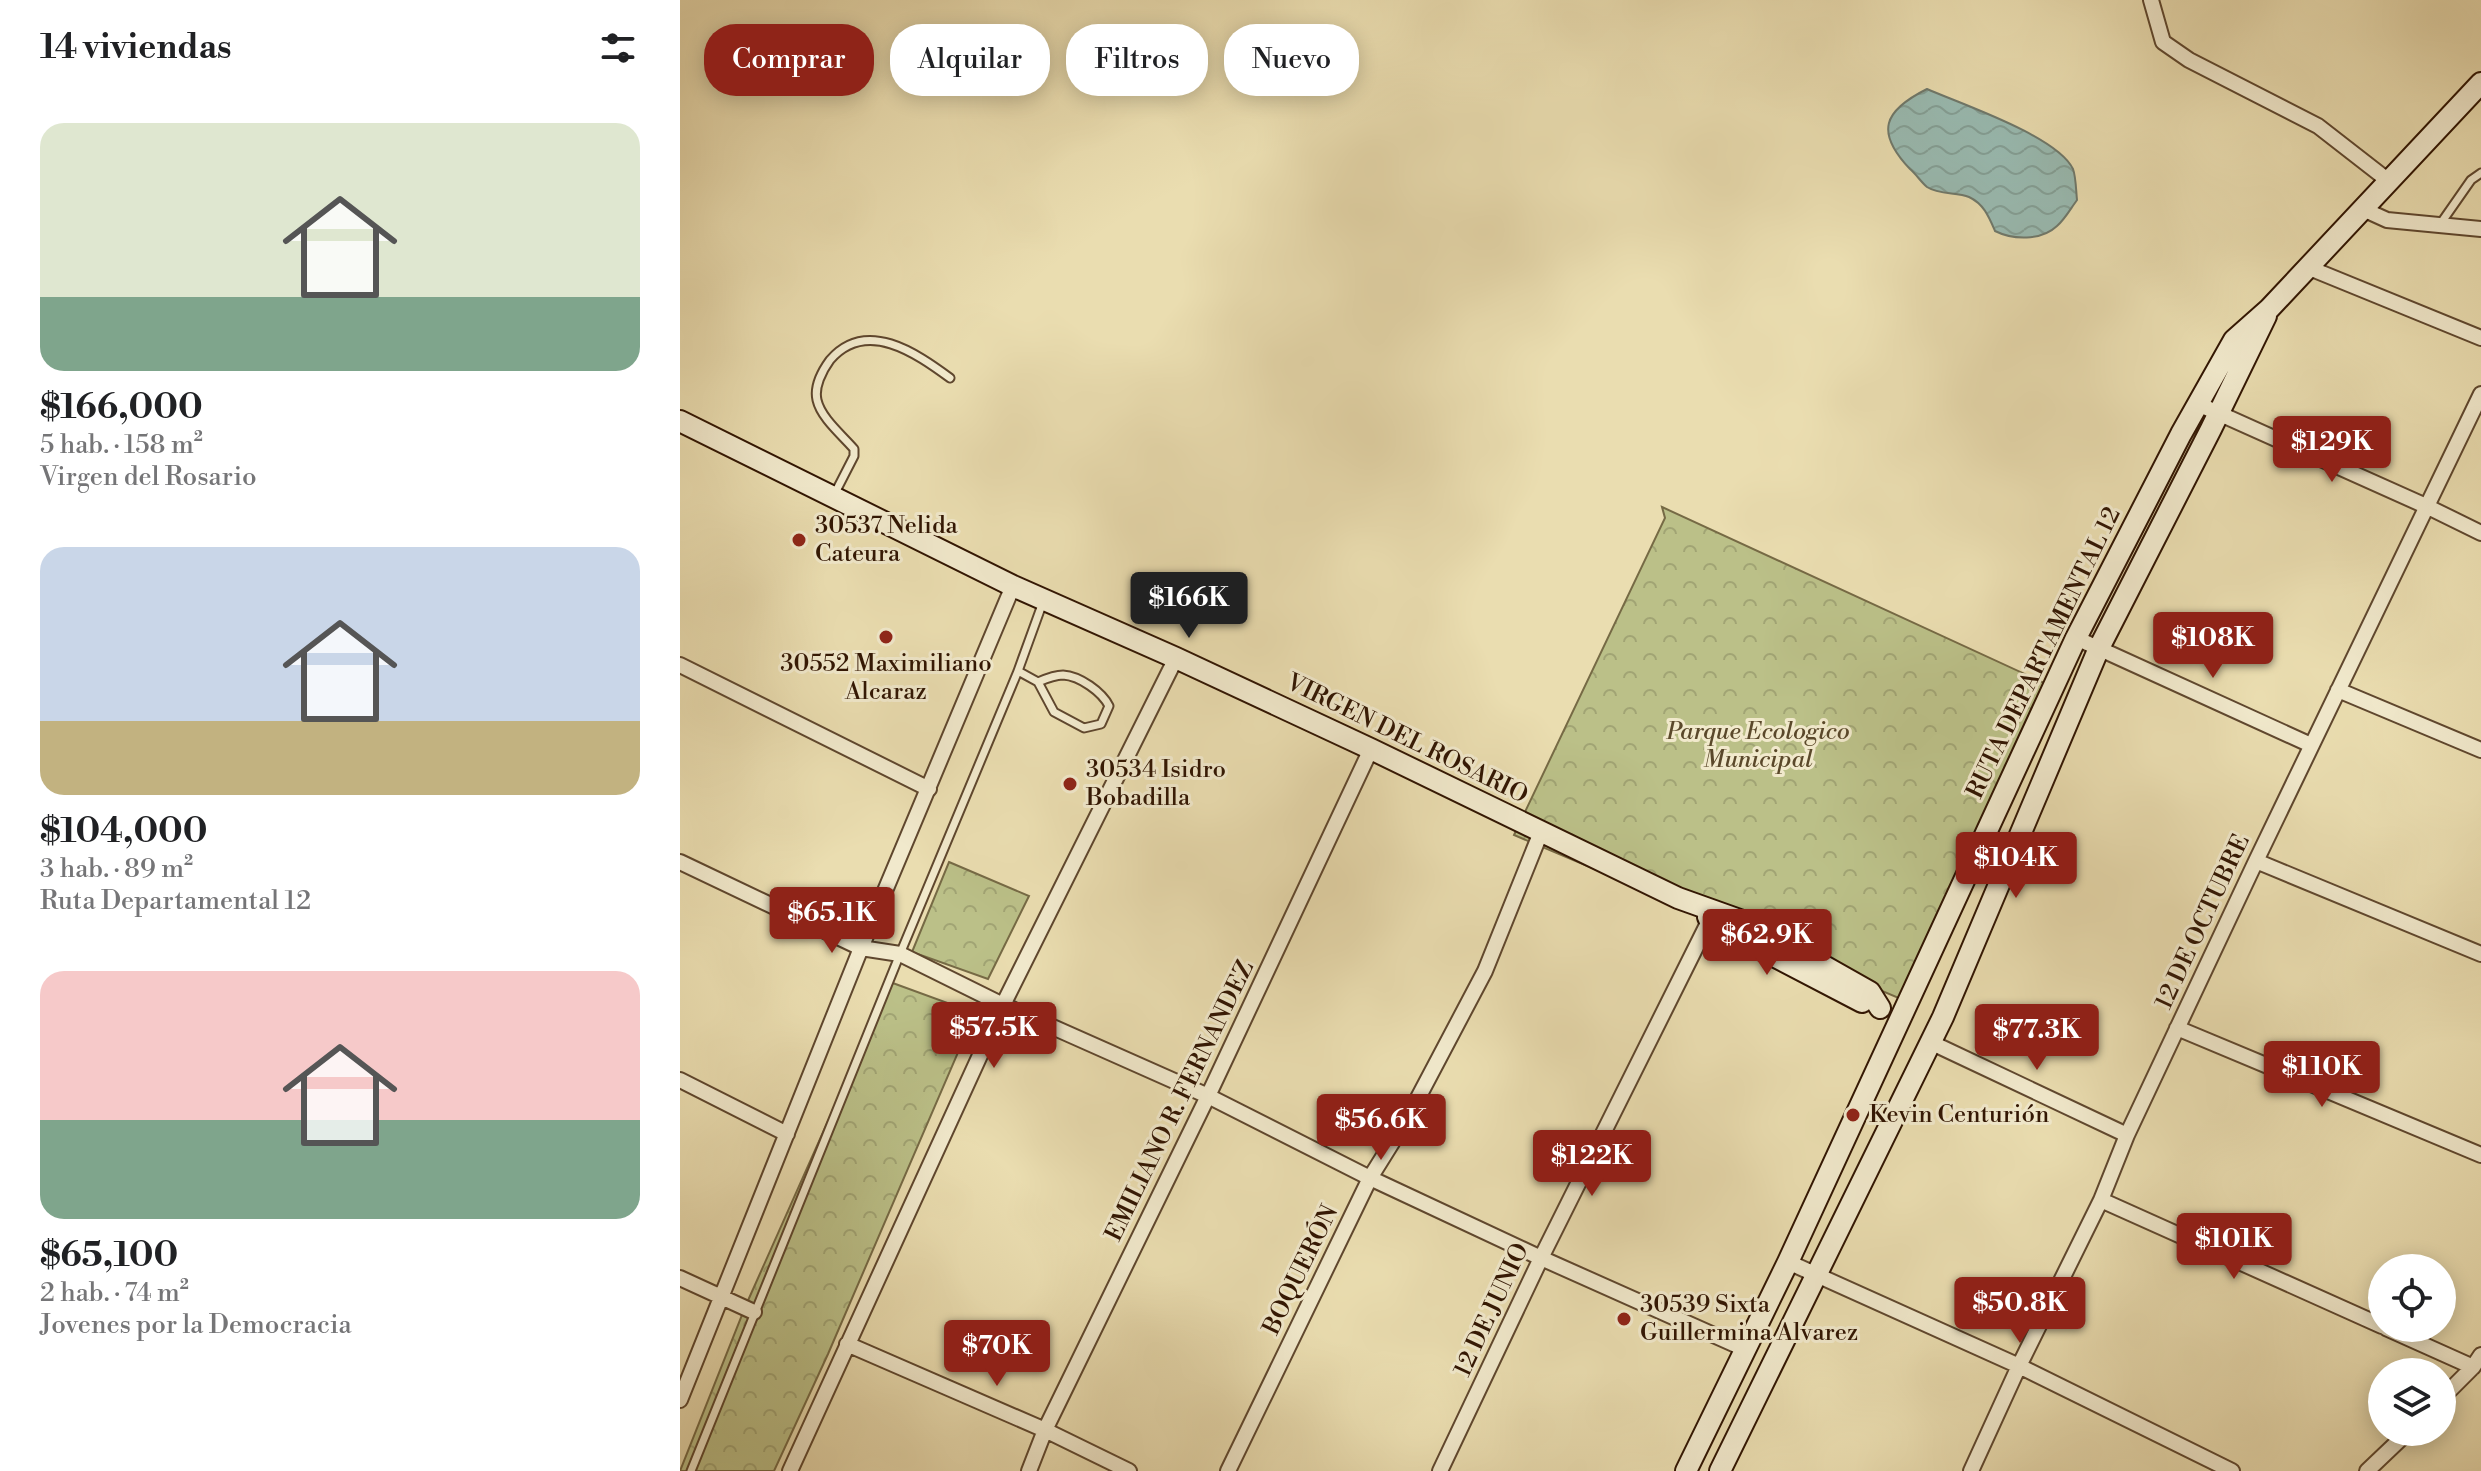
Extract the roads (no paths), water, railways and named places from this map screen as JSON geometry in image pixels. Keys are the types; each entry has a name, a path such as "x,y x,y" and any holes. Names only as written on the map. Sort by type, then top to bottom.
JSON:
{"main road":[{"name":"RUTA DEPARTAMENTAL 12","path":"1686,1471 1788,1262 2076,638 2234,340 2269,309 2365,210 2481,83"},
{"name":"RUTA DEPARTAMENTAL 12","path":"1720,1471 1930,1042 2099,648 2269,309"},
{"name":"VIRGEN DEL ROSARIO","path":"680,421 1013,586 1371,749 1712,914 1748,923 1870,992 1880,1008 1930,1042"}],"street":[{"path":"2151,0 2163,42 2189,60 2318,126 2390,182"},
{"path":"2365,210 2387,220 2481,229"},
{"path":"2307,267 2481,338"},
{"name":"12 DE OCTUBRE","path":"1971,1471 2101,1200 2127,1135 2256,861 2481,394"},
{"path":"2198,404 2481,533"},
{"path":"680,1400 861,948 1013,586"},
{"path":"2076,638 2311,745"},
{"path":"790,1471 1003,1005 1176,658"},
{"path":"680,665 929,789"},
{"path":"2338,690 2481,750"},
{"name":"EMILIANO R. FERNANDEZ","path":"1029,1471 1045,1430 1208,1096 1371,749"},
{"name":"BOQUERÓN","path":"1228,1471 1370,1178 1408,1117 1485,971 1541,832"},
{"path":"2256,861 2481,954"},
{"path":"680,862 861,948 900,954 1003,1005 1208,1096 1370,1178 1541,1258 1745,1349"},
{"name":"12 DE JUNIO","path":"1440,1471 1541,1258 1712,914"},
{"path":"2177,1028 2481,1155"},
{"path":"1930,1042 2127,1135"},
{"path":"680,1080 787,1134"},
{"path":"2101,1200 2368,1320"},
{"path":"1788,1262 2019,1366 2232,1471"},
{"path":"680,1278 754,1312"},
{"path":"2425,1342 2477,1361 2456,1383"},
{"path":"847,1344 1045,1430 1129,1471"},
{"path":"2367,1471 2393,1446"}],"lane":[{"path":"2439,225 2471,180 2481,173"},
{"path":"833,497 854,456 854,449 827,417 816,398 817,383 840,349 860,342 877,341 911,350 950,378"},
{"path":"691,1471 1018,671 1044,599"},
{"path":"1018,671 1038,682 1054,712 1084,728 1101,724 1106,717 1109,706 1104,695 1077,679 1064,675 1038,682"}],"water":[{"path":"1927,89 2029,133 2064,157 2073,169 2077,200 2060,223 2035,237 2002,234 1995,231 1979,203 1964,195 1932,190 1925,185 1899,156 1888,133 1893,114 1912,97"}],"place":[{"name":"30537 Nelida Cateura","path":"799,540"},
{"name":"30552 Maximiliano Alcaraz","path":"886,637"},
{"name":"30534 Isidro Bobadilla","path":"1070,784"},
{"name":"Kevin Centurión","path":"1853,1115"},
{"name":"30539 Sixta Guillermina Alvarez","path":"1624,1319"}],"park label":[{"name":"Parque Ecologico Municipal","path":"1758,746"}]}
